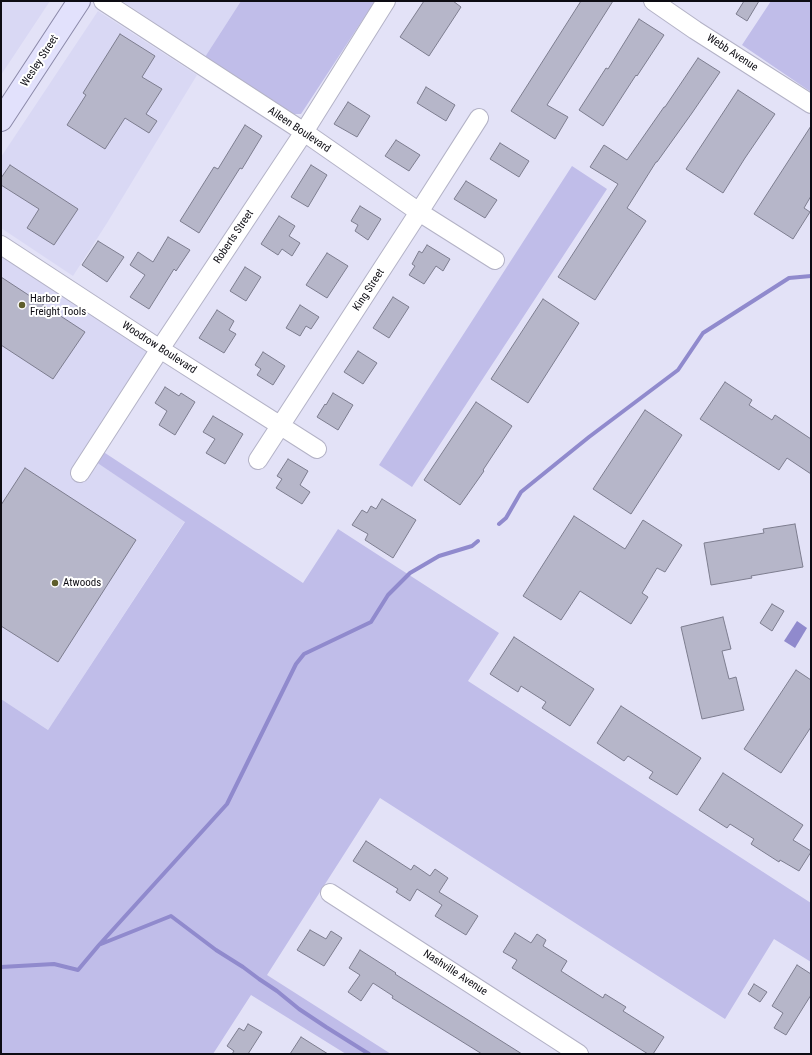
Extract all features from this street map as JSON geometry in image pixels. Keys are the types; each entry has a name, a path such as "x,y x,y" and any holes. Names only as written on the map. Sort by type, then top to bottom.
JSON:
{"main road":[{"name":"Wesley Street","path":"1,120 79,1"}],"street":[{"name":"Aileen Boulevard","path":"103,1 304,132 419,212 495,260"},
{"name":"Roberts Street","path":"80,473 160,349 304,132 386,1"},
{"name":"Webb Avenue","path":"653,1 695,30 811,104"},
{"name":"King Street","path":"258,460 479,118"},
{"name":"Woodrow Boulevard","path":"1,245 317,449"},
{"name":"Nashville Avenue","path":"330,893 579,1054"}],"shaded area":[{"path":"1,1 50,1 1,75"},
{"path":"122,1 241,1 205,57"},
{"path":"241,1 375,1 301,114 290,114 205,57"},
{"path":"771,1 811,1 811,92 742,45"},
{"path":"98,11 197,75 73,276 1,228 1,157"},
{"path":"572,166 607,189 412,487 379,465"},
{"path":"1,256 149,350 84,454 185,521 48,730 1,699"},
{"path":"102,451 303,583 338,529 499,633 468,681 811,903 811,962 774,939 725,1019 380,798 267,975 391,1054 346,1054 251,995 213,1054 1,1054 1,699 48,730 185,522 96,462"},
{"path":"797,621 807,628 795,648 784,641"}],"building":[{"path":"424,1 453,1 461,7 429,56 400,37"},
{"path":"581,1 613,1 547,105 568,117 555,139 511,111"},
{"path":"744,1 759,1 747,21 736,14"},
{"path":"639,19 664,35 603,126 579,110 606,68 608,69"},
{"path":"120,34 155,56 142,77 162,89 146,114 157,121 149,133 125,118 105,149 67,125 86,95 83,93"},
{"path":"698,58 720,72 656,162 627,208 646,221 595,300 558,277 618,184 590,167 604,145 627,160"},
{"path":"426,87 455,105 446,121 417,103"},
{"path":"738,90 775,114 723,193 686,169"},
{"path":"348,102 370,116 357,137 334,124"},
{"path":"245,125 262,136 242,169 240,168 199,233 180,221 214,167 218,169"},
{"path":"811,126 811,196 804,208 810,212 793,239 754,214"},
{"path":"396,140 420,155 409,171 385,156"},
{"path":"500,143 529,161 519,177 490,159"},
{"path":"10,165 78,209 54,245 27,228 39,209 1,185 1,178"},
{"path":"311,165 327,175 308,207 291,197"},
{"path":"466,181 497,200 485,218 454,199"},
{"path":"360,206 381,219 368,240 355,231 358,225 351,221"},
{"path":"279,216 295,226 289,236 300,243 292,256 282,249 278,255 261,244"},
{"path":"168,237 190,250 176,271 174,269 149,309 130,297 145,275 130,265 138,252 153,262"},
{"path":"98,241 124,257 107,282 82,265"},
{"path":"427,245 450,259 443,271 436,266 424,284 409,275 415,266 412,264 419,251 422,253"},
{"path":"327,253 348,266 327,298 306,285"},
{"path":"245,267 261,277 246,301 230,291"},
{"name":"Harbor Freight Tools","path":"1,277 85,332 53,379 1,345"},
{"path":"393,297 409,307 389,338 373,328"},
{"path":"543,299 579,323 528,403 491,379"},
{"path":"300,305 319,317 311,329 306,326 300,336 286,328"},
{"path":"217,310 234,321 229,330 236,334 224,353 199,338"},
{"path":"358,351 377,363 363,384 344,372"},
{"path":"263,352 285,366 273,385 257,375 261,369 255,365"},
{"path":"725,382 752,400 749,405 772,420 775,415 811,439 811,474 787,458 779,470 700,419"},
{"path":"165,387 179,396 181,393 195,402 175,435 159,425 167,411 155,403"},
{"path":"333,393 353,405 338,430 317,417"},
{"path":"476,402 512,426 483,470 484,471 460,505 424,480"},
{"path":"645,410 682,435 631,514 593,489"},
{"path":"213,416 243,434 225,464 206,453 215,439 203,432"},
{"path":"288,459 308,471 300,485 310,492 302,504 276,488 282,479 277,476"},
{"name":"Atwoods","path":"25,468 136,540 58,662 1,626 1,505"},
{"path":"382,499 416,520 393,558 365,540 368,534 352,525 362,510 367,513 371,506 376,509"},
{"path":"574,516 625,549 643,520 682,545 665,572 657,568 642,593 648,597 631,624 580,591 561,620 523,596"},
{"path":"795,524 803,567 711,585 704,543 764,533 763,529"},
{"path":"772,604 784,611 772,631 760,623"},
{"path":"723,617 731,649 722,651 729,679 736,677 744,710 702,719 681,627"},
{"path":"514,637 594,689 570,726 542,708 546,702 521,686 518,692 490,674"},
{"path":"796,670 811,680 811,727 781,773 744,749"},
{"path":"621,706 701,758 677,795 649,778 653,772 628,756 624,761 597,743"},
{"path":"723,773 803,825 793,840 811,852 799,871 780,860 779,862 751,844 754,839 730,824 727,828 699,810"},
{"path":"366,841 411,870 414,865 430,876 435,869 448,878 439,892 478,916 466,935 435,916 442,905 417,889 410,901 396,892 398,889 353,861"},
{"path":"310,930 326,939 331,931 342,938 324,966 297,950"},
{"path":"515,933 531,943 537,934 546,940 543,946 567,961 561,971 603,998 605,994 626,1007 623,1011 664,1037 653,1054 648,1054 512,968 517,960 503,952"},
{"path":"360,950 396,973 395,974 522,1054 482,1054 392,998 393,996 373,983 361,1001 348,992 360,975 349,968"},
{"path":"797,965 811,974 811,995 786,1035 774,1028 783,1013 772,1006"},
{"path":"754,984 767,992 760,1002 748,994"},
{"path":"248,1024 262,1032 248,1054 232,1054 234,1051 227,1046 239,1028 244,1031"},
{"path":"301,1037 328,1054 290,1054"}],"waterway":[{"path":"499,524 506,518 521,492 589,437 678,370 703,333 789,278 811,276"},
{"path":"1,967 54,964 78,970 227,804 296,664 304,654 371,622 388,595 410,573 439,556 472,546 478,541"},
{"path":"101,944 171,916 216,950 277,991 299,1009 369,1054"}],"place":[{"name":"Harbor Freight Tools","path":"22,305"},
{"name":"Atwoods","path":"55,583"}]}
